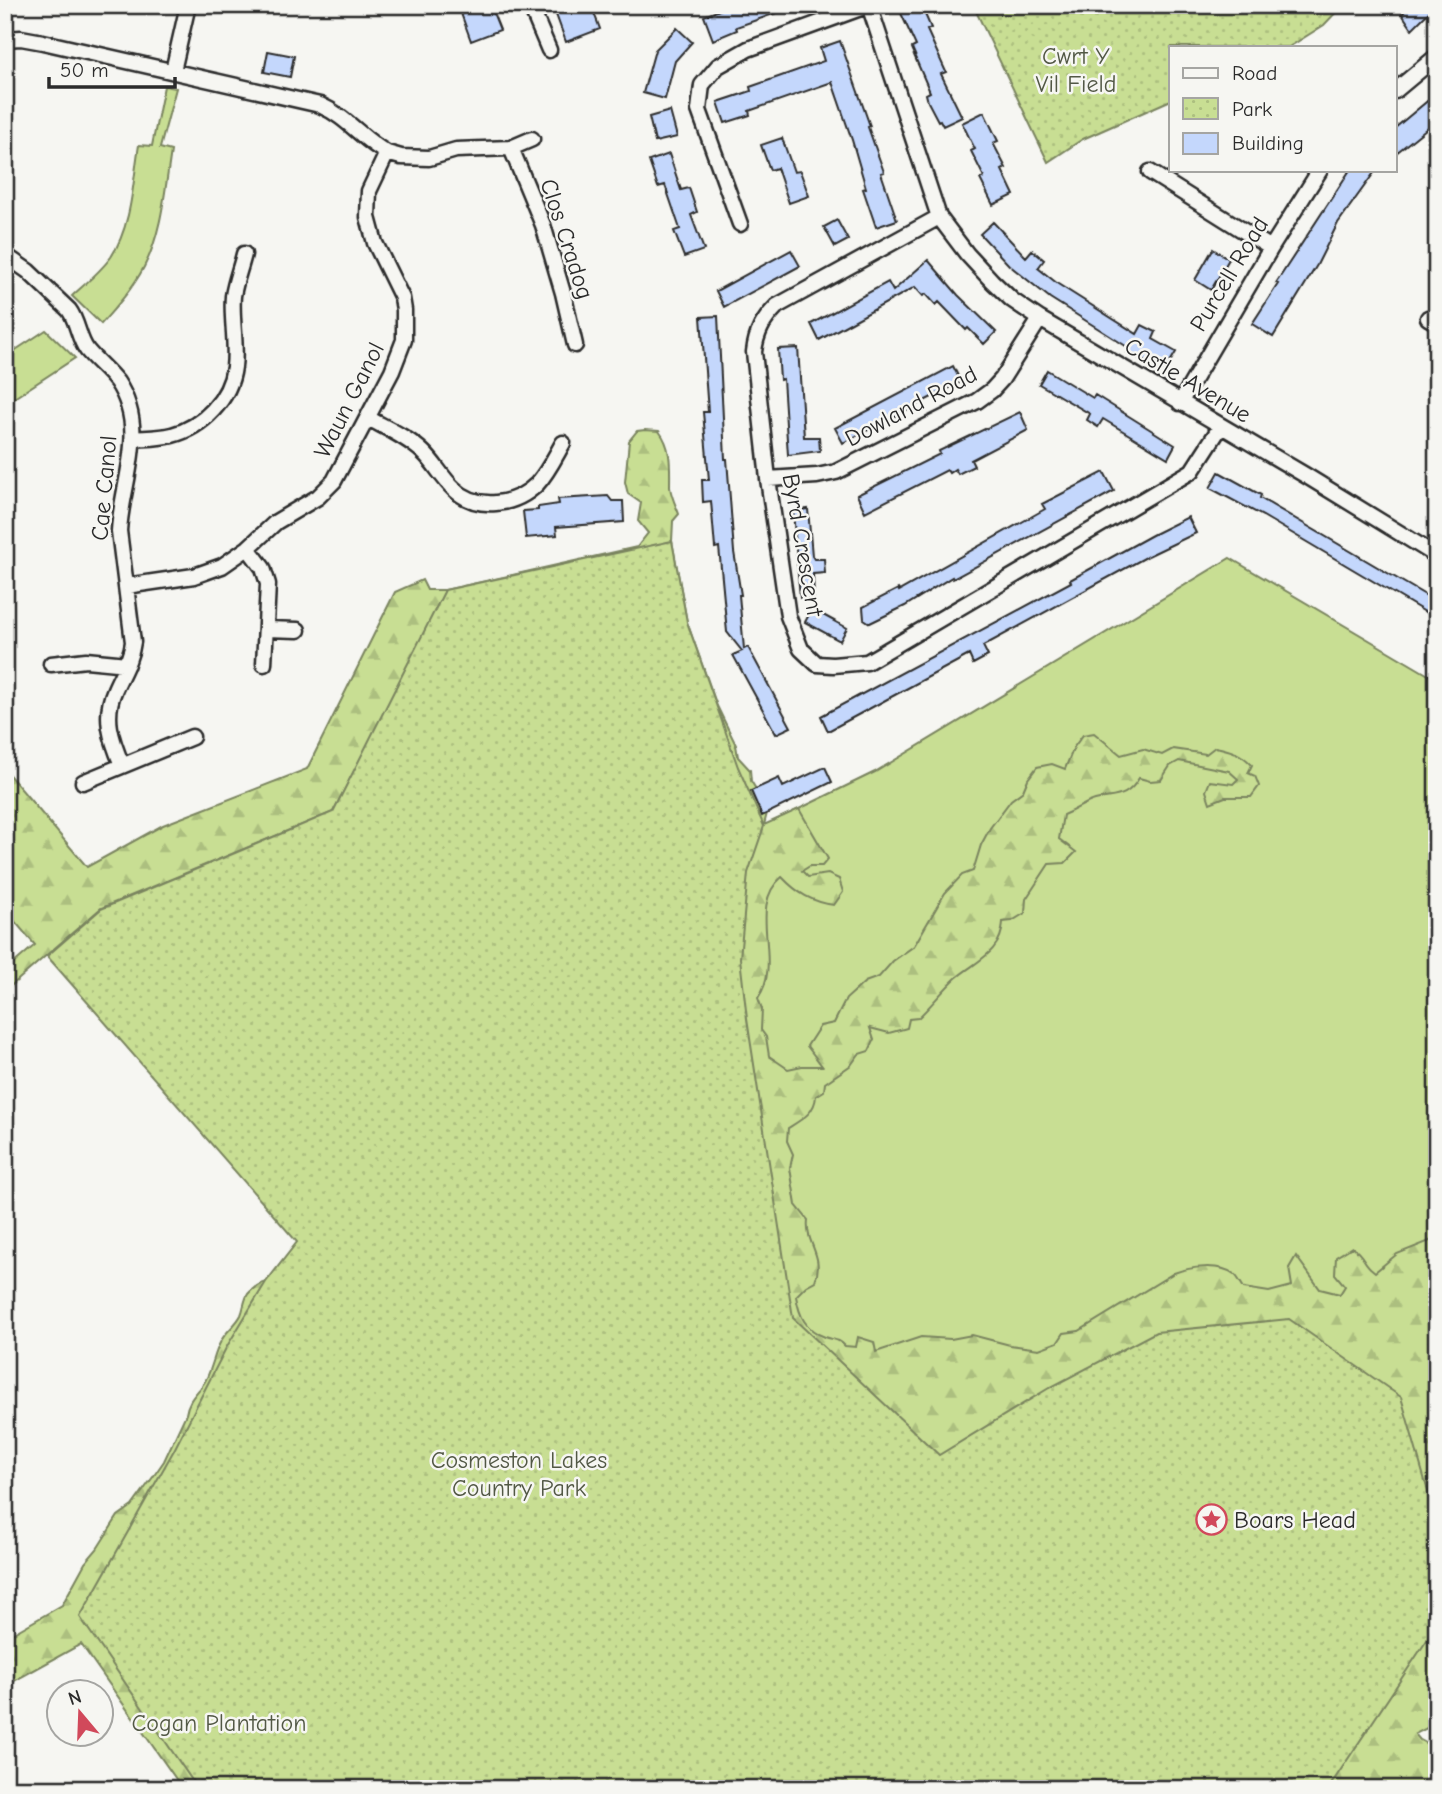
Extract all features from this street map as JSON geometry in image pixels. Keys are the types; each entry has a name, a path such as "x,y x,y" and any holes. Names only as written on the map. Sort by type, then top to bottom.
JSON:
{"street":[{"path":"173,71 188,5"},
{"path":"530,5 549,50"},
{"path":"740,224 699,110 702,85 718,66 748,49 869,5"},
{"name":"Castle Avenue","path":"869,5 939,217 992,281 1013,300 1040,318 1437,556"},
{"path":"5,39 21,38 43,42 320,105 348,120 367,140 387,153 401,157 429,158 456,150 511,148 532,139"},
{"path":"1396,90 1437,56"},
{"name":"Clos Cradog","path":"511,148 543,225 575,345"},
{"name":"Waun Ganol","path":"126,586 208,572 222,566 248,548 276,522 306,506 334,481 399,357 405,325 401,298 375,243 368,217 369,191 387,153"},
{"path":"1150,172 1270,248"},
{"name":"Purcell Road","path":"1180,403 1270,248 1319,172"},
{"name":"Byrd Crescent","path":"939,217 777,306 755,338 754,352 768,479 788,616 801,649 817,664 833,666 867,662 1192,471 1221,426"},
{"path":"134,439 172,435 187,429 214,410 223,395 231,381 234,367 234,292 244,254"},
{"name":"Cae Canol","path":"5,255 27,271 74,317 87,349 117,383 132,423 134,439 119,531 133,642 127,664 110,701 108,716 109,730 122,765"},
{"name":"Dowland Road","path":"768,479 836,472 977,401 1002,379 1040,318"},
{"path":"368,418 413,443 454,489 466,498 490,504 507,501 535,485 563,443"},
{"path":"248,548 266,576 267,629 264,664"},
{"path":"267,629 298,630"},
{"path":"51,664 86,660 127,664"},
{"path":"83,782 192,737"}],"green space":[{"name":"Cwrt Y Vil Field","path":"973,5 1343,5 1324,25 1291,46 1169,46 1169,101 1083,139 1048,162"},
{"path":"164,86 176,88 160,148 171,151 159,225 140,275 101,324 72,296 103,267 118,244 128,217 139,145 152,146"},
{"path":"46,330 75,358 5,404 5,357"},
{"path":"637,431 659,431 666,444 671,490 679,514 673,521 672,541 687,622 717,706 736,745 738,757 750,770 751,781 768,809 764,825 799,809 828,859 822,866 810,866 802,871 808,877 828,874 839,879 843,892 834,905 826,904 805,896 782,877 772,889 767,903 765,919 768,968 758,998 762,1009 761,1030 766,1037 769,1056 788,1069 822,1066 807,1046 820,1026 834,1023 846,999 865,982 879,977 893,961 914,946 945,893 962,875 973,871 981,845 990,828 1011,800 1023,791 1037,767 1052,764 1065,769 1074,747 1083,735 1094,733 1121,755 1143,749 1162,755 1173,749 1206,754 1215,747 1235,753 1252,765 1248,773 1255,776 1259,786 1251,797 1225,797 1210,803 1206,791 1210,781 1233,784 1238,779 1229,771 1179,761 1170,766 1161,780 1139,778 1125,793 1091,801 1063,815 1059,839 1076,852 1065,863 1049,864 1026,899 1025,913 1012,921 1003,922 1002,933 993,949 956,978 918,1018 909,1019 907,1028 889,1033 870,1028 874,1040 869,1051 859,1054 851,1065 825,1083 824,1091 816,1096 810,1111 788,1128 787,1141 793,1154 790,1168 796,1205 808,1220 809,1236 818,1264 815,1281 796,1296 801,1315 808,1326 818,1334 845,1346 856,1347 858,1337 874,1342 876,1352 921,1337 951,1339 972,1335 1039,1349 1058,1342 1064,1333 1079,1331 1174,1273 1204,1267 1221,1268 1234,1274 1244,1288 1269,1292 1292,1286 1289,1268 1296,1256 1320,1289 1340,1294 1345,1286 1335,1274 1336,1257 1352,1247 1375,1272 1397,1254 1430,1241 1437,1234 1437,1723 1415,1734 1420,1740 1437,1749 1437,1789 1257,1789 858,1436 412,659 333,812 101,908 5,991 5,971 35,945 5,910 5,770 87,867 163,825 307,769 395,592 422,580 427,590 445,590 637,547 648,533 638,521 641,503 628,494 625,482 629,441"},
{"name":"Cosmeston Lakes Country Park","path":"672,541 687,622 738,767 764,826 748,873 740,958 793,1318 939,1455 1049,1388 1156,1332 1289,1319 1401,1397 1437,1523 1437,1625 1328,1789 198,1789 80,1617 174,1450 226,1348 266,1282 297,1242 47,956 101,909 333,812 445,590"},
{"path":"1230,558 1437,680 1437,1523 939,1455 793,1318 747,1019 764,826 875,772"},
{"name":"Cogan Plantation","path":"271,1283 381,1789 183,1789 116,1694 116,1678 105,1678 81,1644 5,1686 5,1638 62,1605 85,1563 118,1516 132,1506 164,1461 190,1402 208,1375 221,1341 241,1315 248,1294 256,1286"}],"building":[{"path":"458,5 490,5 500,30 471,41"},
{"path":"562,5 591,5 600,29 566,42 554,9"},
{"path":"732,5 794,7 736,27 737,30 713,40 704,16"},
{"path":"900,5 921,5 931,28 927,30 946,72 941,74 962,117 943,126 928,102 926,94 930,92 914,55 912,48 916,46 900,11 903,10"},
{"path":"1410,5 1436,5 1412,29 1402,14"},
{"path":"677,28 692,42 675,61 665,99 643,93 655,50"},
{"path":"840,41 870,126 868,127 884,172 881,173 897,220 876,227 863,189 866,188 852,140 832,82 749,111 750,115 725,123 718,102 751,91 750,87 824,61 820,48"},
{"path":"268,51 294,56 290,77 264,72"},
{"path":"1437,93 1437,120 1396,153 1396,127"},
{"path":"670,111 677,137 655,142 649,117"},
{"path":"984,112 998,141 993,143 1006,168 1002,170 1014,195 993,205 980,179 984,177 971,151 975,149 962,123"},
{"path":"782,138 794,172 800,171 809,196 789,203 777,168 770,170 761,145"},
{"path":"669,154 681,190 689,188 697,212 691,215 704,250 684,257 674,231 680,229 665,185 658,187 649,161"},
{"path":"1349,172 1375,172 1338,223 1317,265 1273,337 1252,324 1278,284 1276,283"},
{"path":"837,220 848,240 835,247 824,227"},
{"path":"993,222 1026,257 1032,250 1044,260 1038,268 1058,284 1137,334 1142,325 1156,332 1153,339 1176,352 1164,372 1127,352 1129,348 1050,298 1009,265 980,234"},
{"path":"1213,249 1229,259 1211,290 1195,280"},
{"path":"791,250 800,266 724,307 716,291"},
{"path":"928,260 958,295 996,332 984,344 939,302 936,305 915,287 819,340 811,324 888,282 893,291"},
{"path":"718,316 725,459 741,595 744,649 748,647 791,727 776,734 733,655 742,651 727,632 719,547 715,548 711,501 703,502 702,480 709,480 703,412 708,412 701,317"},
{"path":"798,348 804,437 819,437 820,451 788,455 783,379 780,380 778,349"},
{"path":"953,366 961,382 843,443 835,428"},
{"path":"1047,370 1093,398 1095,395 1175,445 1168,458 1103,419 1098,427 1087,420 1090,414 1039,384"},
{"path":"1020,412 1028,430 971,460 974,466 958,474 955,469 949,473 947,470 865,512 857,495"},
{"path":"1104,472 1114,491 953,579 952,577 905,606 870,623 864,619 863,607 898,589 899,591 1045,509 1042,504"},
{"path":"1219,472 1437,602 1437,619 1263,516 1210,488"},
{"path":"608,496 612,501 623,501 624,522 556,527 557,535 526,538 523,511 559,504 558,499"},
{"path":"808,509 812,556 814,559 824,559 825,573 813,574 814,597 800,598 793,511"},
{"path":"1188,517 1196,533 1148,556 983,646 988,656 973,664 969,655 828,731 821,716"},
{"path":"812,609 847,628 840,641 805,622"},
{"path":"825,767 832,782 762,816 751,791 779,778 783,787"}],"place":[{"name":"Boars Head","path":"1211,1520"}]}
